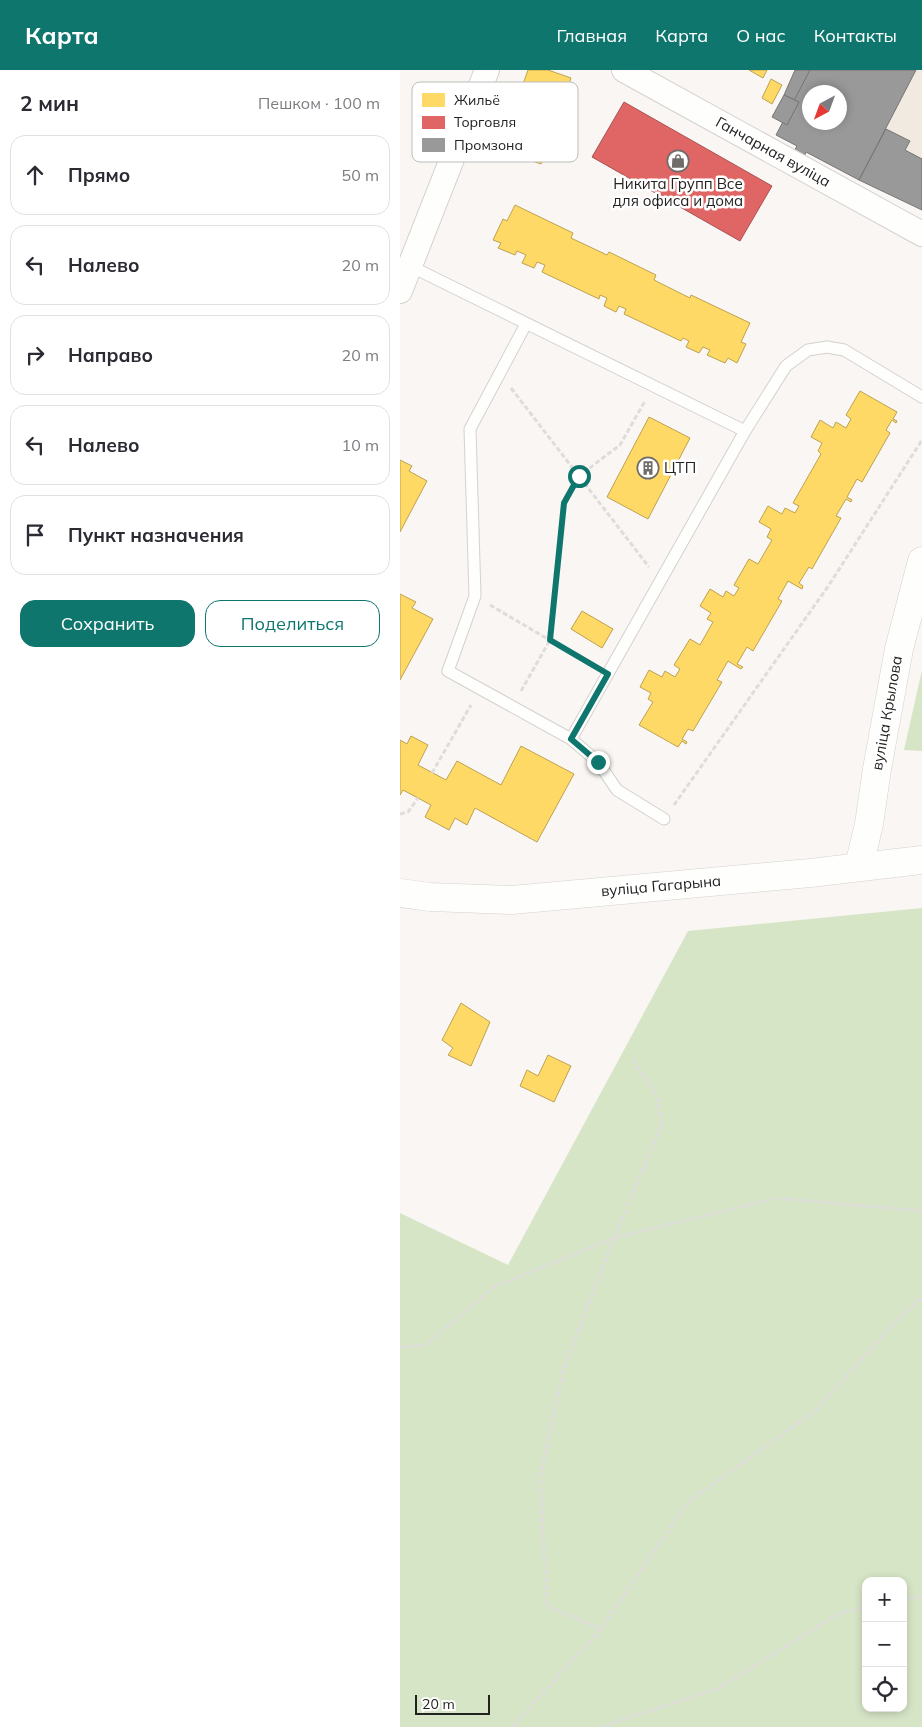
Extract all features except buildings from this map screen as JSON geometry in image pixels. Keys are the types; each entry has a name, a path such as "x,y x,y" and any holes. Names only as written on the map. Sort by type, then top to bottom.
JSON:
{"main road":[{"name":"вуліца Крылова","path":"859,866 869,824 899,649 922,560"},
{"name":"вуліца Гагарына","path":"400,893 430,897 512,900 810,873 922,860"}],"street":[{"path":"481,82 486,70"},
{"name":"Ганчарная вуліца","path":"624,70 922,234"},
{"path":"400,290 405,264 448,162"}],"lane":[{"path":"405,264 745,431"},
{"path":"526,324 470,429 475,596 448,671 571,739 598,762 617,790 664,819"},
{"path":"571,739 745,431 786,366 808,350 827,347 844,350 922,397"}],"path":[{"path":"500,373 660,582"},
{"path":"512,706 550,640 564,503 579,476 620,446 653,386"},
{"path":"664,819 829,585 922,440"},
{"path":"475,596 608,674"},
{"path":"432,773 480,689"},
{"path":"400,814 408,812 418,798"},
{"path":"601,1629 547,1606 540,1478 563,1371 614,1238 662,1124 657,1096 632,1058"},
{"path":"400,1347 426,1345 494,1287 614,1238 776,1198 922,1211"},
{"path":"512,1727 601,1629 687,1503 816,1410 897,1320 922,1297"},
{"path":"907,1599 922,1596"},
{"path":"600,1727 717,1689 838,1614 862,1607"}],"shaded area":[{"path":"803,70 922,70 922,198 792,126"}],"green space":[{"path":"922,670 922,751 904,750"},
{"path":"922,908 922,1727 400,1727 400,1213 508,1265 688,931"}],"place":[{"name":"Никита Групп Все для офиса и дома","path":"678,161"},
{"name":"ЦТП","path":"648,468"}],"route":[{"path":"579,476 564,503 550,640 608,674 571,739 598,762"}]}
